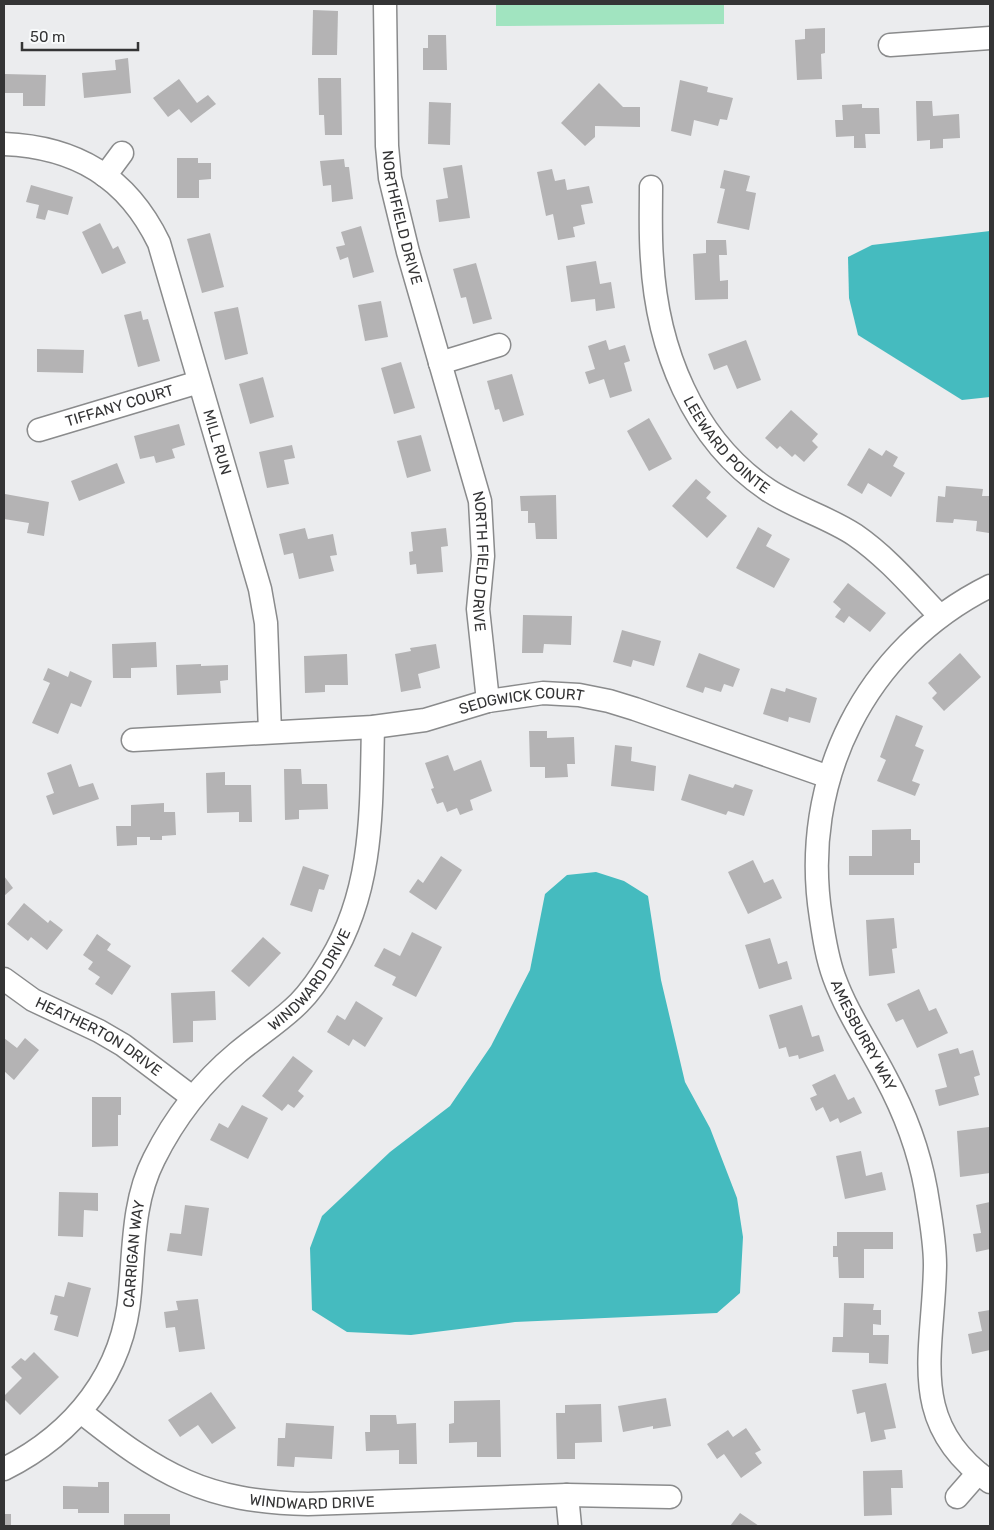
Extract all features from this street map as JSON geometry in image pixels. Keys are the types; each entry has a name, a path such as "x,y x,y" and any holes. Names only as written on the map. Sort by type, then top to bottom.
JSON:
{"street":[{"name":"NORTHFIELD DRIVE","path":"385,4 387,146 390,178 397,210 458,424"},
{"path":"890,45 990,38"},
{"name":"MILL RUN","path":"4,144 49,149 73,157 106,176 133,200 148,221 159,242 260,588 266,623 270,732"},
{"path":"106,176 122,153"},
{"name":"LEEWARD POINTE","path":"651,187 652,259 658,311 678,380 707,431 728,456 768,490 854,535 879,553 940,616"},
{"path":"440,363 499,345"},
{"name":"TIFFANY COURT","path":"39,430 199,382"},
{"name":"NORTH FIELD DRIVE","path":"458,424 474,478 482,515 483,556 478,609 488,701"},
{"name":"AMESBURRY WAY","path":"984,1477 946,1437 930,1393 927,1368 935,1263 933,1231 926,1187 901,1108 889,1083 846,1008 833,975 825,943 815,863 820,817 829,777 839,746 852,719 869,692 909,642 940,616 990,586"},
{"name":"SEDGWICK COURT","path":"133,740 373,727 425,720 488,701 543,693 579,695 609,701 829,777"},
{"name":"WINDWARD DRIVE","path":"192,1097 230,1058 301,1002 340,946 353,916 367,862 371,828 373,727"},
{"name":"HEATHERTON DRIVE","path":"4,979 33,1000 100,1031 123,1045 192,1097"},
{"name":"CARRIGAN WAY","path":"4,1469 49,1442 81,1412 96,1391 114,1356 126,1319 135,1225 142,1191 152,1162 192,1097"},
{"name":"WINDWARD DRIVE","path":"81,1412 146,1462 176,1478 208,1490 274,1503 308,1504 567,1495 670,1498"},
{"path":"957,1497 984,1477"},
{"path":"567,1495 570,1526"}],"green space":[{"path":"496,4 724,4 724,24 496,26"}],"water":[{"path":"990,231 990,397 962,400 858,335 849,298 848,257 872,245"},
{"path":"596,872 624,881 648,896 661,980 685,1082 710,1128 737,1198 743,1237 740,1293 717,1313 515,1322 411,1335 347,1332 312,1310 310,1248 322,1216 390,1152 450,1106 491,1046 530,970 545,894 567,875"}],"building":[{"path":"313,10 338,11 337,55 312,55"},
{"path":"825,28 825,53 821,54 822,79 797,80 795,40 805,39 805,29"},
{"path":"428,35 446,35 447,70 423,70 423,48 428,48"},
{"path":"128,58 131,93 84,98 82,73 116,70 115,60"},
{"path":"4,74 46,75 45,106 23,106 23,93 4,93"},
{"path":"318,78 341,78 342,135 325,135 324,115 319,115"},
{"path":"179,79 197,103 208,95 216,104 191,123 179,109 168,117 153,98"},
{"path":"680,80 708,87 707,92 733,98 727,120 720,119 718,126 694,120 691,136 671,131"},
{"path":"599,83 623,107 640,107 640,127 595,126 595,137 585,146 561,123"},
{"path":"916,101 932,101 933,116 959,114 960,138 943,139 943,148 930,149 930,140 917,141"},
{"path":"429,102 451,103 450,145 428,144"},
{"path":"862,104 862,108 879,108 880,134 865,134 866,148 854,148 854,136 836,137 835,120 843,120 842,105"},
{"path":"177,158 198,158 198,163 211,163 211,179 199,180 199,198 177,198"},
{"path":"344,159 345,167 349,167 353,199 332,202 331,185 323,186 320,161"},
{"path":"462,165 470,218 439,222 436,200 448,198 443,168"},
{"path":"552,169 555,181 565,179 567,190 589,186 593,203 581,205 585,224 573,227 575,237 558,240 553,214 546,216 537,172"},
{"path":"724,170 750,176 746,191 756,193 749,230 717,223 725,189 720,188"},
{"path":"31,185 73,197 68,215 48,210 45,220 36,218 39,205 26,202"},
{"path":"100,223 113,249 118,246 126,263 102,274 82,232"},
{"path":"361,226 374,272 353,278 348,257 340,260 336,247 345,245 341,232"},
{"path":"210,233 224,287 202,293 187,239"},
{"path":"706,240 726,240 727,255 719,255 720,281 728,280 728,299 695,300 693,254 706,253"},
{"path":"596,261 600,284 611,282 615,308 596,311 595,299 571,302 566,266"},
{"path":"476,263 492,319 473,324 466,297 461,298 453,269"},
{"path":"381,301 388,337 365,341 358,305"},
{"path":"238,307 248,354 225,360 214,312"},
{"path":"141,311 143,320 148,319 160,361 138,367 124,315"},
{"path":"606,340 609,350 625,345 630,361 624,363 632,391 610,398 604,379 589,384 585,372 595,369 588,346"},
{"path":"746,340 761,380 737,389 727,365 714,370 708,354"},
{"path":"37,349 84,350 83,373 37,372"},
{"path":"401,362 415,408 394,414 381,368"},
{"path":"512,374 524,415 503,422 499,409 495,410 487,381"},
{"path":"263,377 274,417 250,424 239,384"},
{"path":"791,410 818,434 812,441 818,447 804,462 795,454 792,457 780,446 777,449 765,438"},
{"path":"649,418 672,459 649,471 627,431"},
{"path":"179,424 185,445 172,449 175,458 156,463 154,456 140,459 134,436"},
{"path":"421,435 431,471 407,478 397,441"},
{"path":"292,445 295,458 284,460 289,484 267,488 259,452"},
{"path":"869,448 882,456 886,450 898,457 893,466 905,473 891,497 868,483 862,494 847,485"},
{"path":"117,463 125,483 79,501 71,481"},
{"path":"696,479 711,492 706,498 727,516 707,538 672,506"},
{"path":"946,486 983,489 982,496 990,496 989,533 976,531 977,521 954,519 953,523 936,522 938,496 945,497"},
{"path":"5,494 49,502 44,536 27,533 29,523 4,519"},
{"path":"556,495 557,539 536,539 535,523 528,523 528,511 521,511 520,496"},
{"path":"758,527 772,535 766,546 790,559 774,588 736,568"},
{"path":"305,528 308,539 333,534 337,555 330,556 334,571 299,579 293,553 284,555 279,534"},
{"path":"446,528 448,546 441,547 443,572 417,574 416,564 410,565 409,552 413,551 411,532"},
{"path":"848,583 886,613 870,632 849,616 844,623 835,617 841,609 833,602"},
{"path":"523,615 572,616 571,645 544,644 543,653 522,653"},
{"path":"622,630 661,641 654,666 633,660 631,667 613,662"},
{"path":"156,642 157,667 131,668 131,678 113,678 112,644"},
{"path":"436,644 440,668 418,674 421,688 401,692 395,654 411,651 410,648"},
{"path":"699,653 740,669 733,687 724,684 721,692 705,687 703,693 686,687"},
{"path":"960,653 981,677 944,711 932,698 937,693 928,683"},
{"path":"347,654 348,685 325,685 325,692 305,693 304,656"},
{"path":"201,664 201,666 228,665 228,680 220,681 221,693 177,695 176,665"},
{"path":"48,668 68,677 70,671 92,681 81,707 71,703 58,734 32,723 50,683 43,680"},
{"path":"771,688 785,692 786,688 817,698 810,723 789,717 788,722 763,714"},
{"path":"896,715 923,726 915,746 924,750 912,781 920,784 915,796 877,781 886,760 880,757"},
{"path":"529,731 547,731 547,738 574,737 575,764 567,764 568,777 545,778 545,767 530,767"},
{"path":"615,745 632,747 631,761 656,766 654,791 611,786"},
{"path":"448,755 454,771 481,760 492,791 470,800 473,810 460,815 457,808 447,812 443,802 437,804 431,789 434,788 425,763"},
{"path":"71,764 79,787 93,783 99,799 53,815 46,796 54,793 47,773"},
{"path":"284,769 301,769 302,784 327,784 328,809 299,810 299,819 285,820"},
{"path":"225,772 225,785 251,785 252,822 239,822 239,812 207,813 206,773"},
{"path":"689,774 733,788 735,784 753,790 744,816 728,811 726,815 681,800"},
{"path":"164,803 164,812 175,812 176,835 162,836 162,840 150,840 150,837 137,837 137,845 117,846 116,826 131,826 131,805"},
{"path":"911,829 911,840 920,840 920,863 914,863 914,875 849,875 849,856 872,856 872,830"},
{"path":"441,856 462,870 436,910 409,892 418,879 423,883"},
{"path":"753,860 764,883 773,879 782,898 748,914 728,872"},
{"path":"303,866 329,875 324,890 319,889 312,912 290,905"},
{"path":"4,876 13,888 4,896"},
{"path":"24,903 48,923 50,920 63,930 47,950 31,937 28,941 7,924"},
{"path":"894,918 897,948 892,949 895,973 869,976 866,920"},
{"path":"412,932 442,947 416,997 392,985 396,977 374,966 384,948 400,956"},
{"path":"97,934 111,944 107,950 131,966 112,995 95,984 100,977 88,969 93,962 83,955"},
{"path":"263,937 281,953 249,987 231,971"},
{"path":"770,938 778,964 787,961 792,979 759,989 745,945"},
{"path":"919,989 929,1011 936,1008 948,1033 917,1048 903,1019 896,1022 887,1004"},
{"path":"215,991 216,1020 193,1021 193,1042 173,1043 171,993"},
{"path":"356,1001 383,1018 365,1047 353,1039 349,1046 327,1032 337,1015 345,1020"},
{"path":"802,1005 812,1037 819,1035 824,1051 799,1059 798,1055 789,1057 786,1047 779,1049 769,1015"},
{"path":"4,1038 17,1048 25,1038 39,1050 14,1080 4,1071"},
{"path":"958,1048 960,1054 973,1050 980,1075 974,1077 979,1095 939,1106 935,1090 947,1087 938,1054"},
{"path":"293,1056 313,1071 298,1091 304,1096 294,1108 288,1104 282,1111 262,1096"},
{"path":"835,1074 848,1100 854,1097 862,1113 840,1123 838,1118 830,1122 823,1107 816,1111 810,1098 817,1095 812,1085"},
{"path":"92,1097 121,1097 121,1115 118,1115 118,1146 92,1147"},
{"path":"242,1105 268,1118 248,1159 210,1140 219,1123 228,1128"},
{"path":"989,1127 990,1173 960,1177 957,1131"},
{"path":"861,1151 866,1176 882,1172 886,1190 845,1199 836,1156"},
{"path":"59,1192 98,1193 98,1211 84,1210 83,1237 58,1236"},
{"path":"990,1202 990,1249 976,1252 973,1234 981,1233 976,1205"},
{"path":"185,1205 209,1208 202,1256 167,1251 170,1233 181,1234"},
{"path":"837,1232 893,1232 893,1249 864,1249 864,1278 839,1278 838,1257 833,1257 833,1246 837,1246"},
{"path":"68,1282 91,1288 78,1337 54,1330 58,1316 50,1314 55,1295 64,1297"},
{"path":"198,1299 205,1349 179,1352 175,1327 166,1328 164,1312 178,1310 176,1301"},
{"path":"844,1303 874,1304 873,1310 881,1310 881,1325 873,1324 873,1335 889,1335 888,1364 869,1363 869,1353 832,1352 833,1337 843,1337"},
{"path":"990,1310 990,1350 972,1354 968,1334 982,1331 978,1312"},
{"path":"34,1352 59,1377 20,1415 4,1399 4,1396 22,1378 11,1367 21,1358 25,1361"},
{"path":"886,1383 896,1428 884,1430 886,1439 871,1442 865,1412 857,1414 852,1390"},
{"path":"211,1392 236,1428 212,1444 198,1425 180,1437 168,1420"},
{"path":"666,1398 671,1426 653,1429 653,1426 623,1432 618,1406"},
{"path":"500,1400 501,1457 477,1457 477,1442 449,1443 449,1424 454,1423 454,1401"},
{"path":"601,1404 602,1442 575,1443 575,1459 557,1459 556,1413 565,1413 565,1405"},
{"path":"370,1415 396,1415 397,1424 416,1423 417,1464 399,1464 399,1450 366,1451 365,1432 370,1432"},
{"path":"286,1423 334,1426 332,1459 295,1457 294,1467 277,1466 278,1438 285,1438"},
{"path":"746,1428 761,1450 755,1453 762,1463 741,1478 724,1454 717,1459 707,1444 728,1430 733,1437"},
{"path":"902,1470 903,1488 891,1488 892,1515 864,1516 863,1471"},
{"path":"98,1482 109,1482 109,1513 78,1513 78,1509 63,1509 63,1486 98,1487"},
{"path":"740,1513 759,1526 730,1526"},
{"path":"4,1514 11,1514 11,1526 4,1526"},
{"path":"124,1514 170,1514 170,1526 124,1526"}]}
